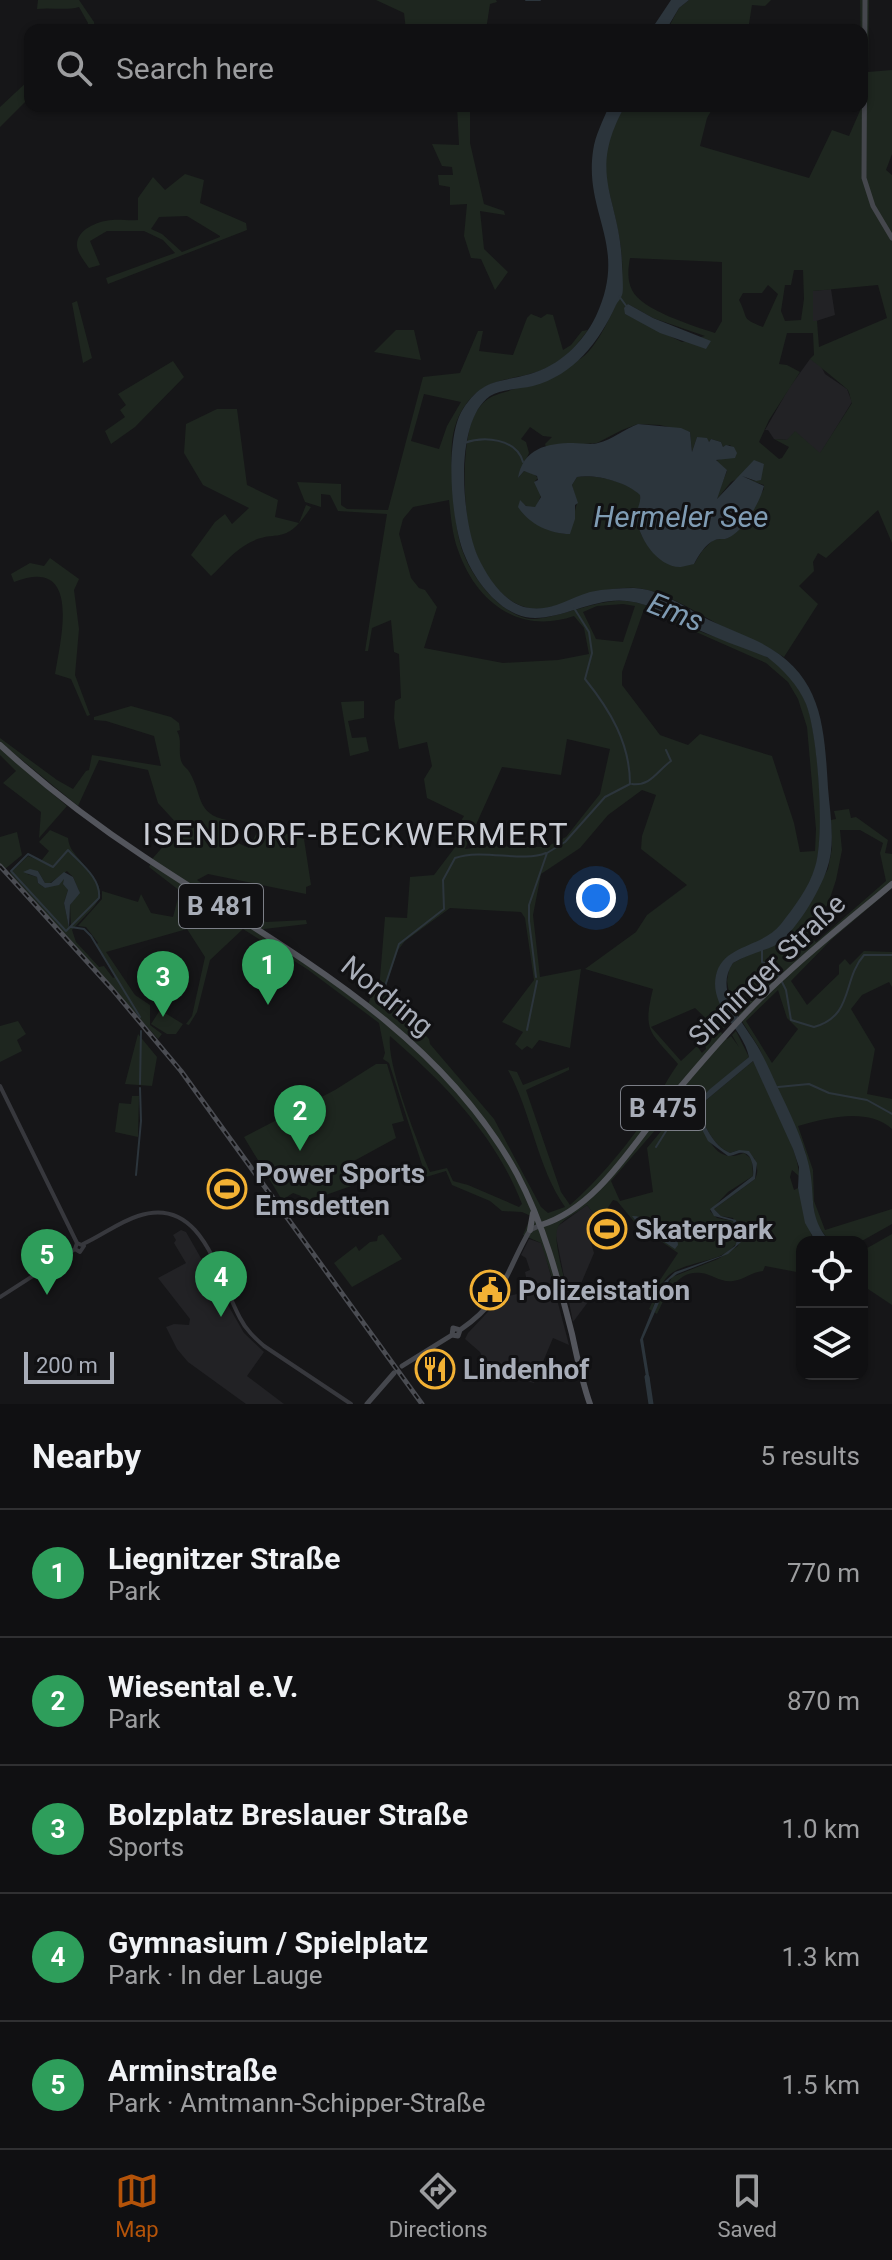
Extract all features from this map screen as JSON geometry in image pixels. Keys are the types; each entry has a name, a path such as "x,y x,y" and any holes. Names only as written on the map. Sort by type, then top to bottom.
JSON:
{"main road":[{"path":"865,0 865,24"},
{"path":"865,112 865,184 873,206 892,238"},
{"name":"Nordring","path":"0,745 73,807 368,1006 446,1077 475,1110 506,1155 541,1225 590,1404"},
{"name":"Sinninger Straße","path":"541,1225 580,1203 606,1178 721,1039 786,974 892,884"},
{"path":"402,1366 452,1335 458,1336 460,1330 498,1296 530,1230 533,1210"},
{"name":"B 475","path":"547,1242 549,1229 560,1217"},
{"path":"530,1230 541,1225"},
{"path":"367,1404 394,1373"}],"street":[{"path":"0,1086 78,1246"},
{"path":"0,1297 78,1246 143,1214 166,1214 185,1222 199,1233 234,1307 252,1335 351,1404"}],"shaded area":[{"path":"38,0 79,0 94,24 88,24 79,7 37,9"},
{"path":"376,0 497,2 490,4 487,24 405,24 404,13"},
{"path":"689,0 771,0 765,6 752,5 749,24 670,24 679,8"},
{"path":"860,0 869,0 868,72 868,24 860,24"},
{"path":"892,70 892,154 886,170 892,175 892,543 878,510 826,558 818,553 813,562 814,571 799,586 818,604 784,657 670,598 648,590 606,590 535,609 506,597 484,570 468,526 465,457 470,425 479,407 488,399 548,376 585,355 611,315 620,288 622,260 605,162 607,147 622,112 710,112 700,146 809,178 832,130 849,136 859,112 868,112 868,72","holes":["630,258 722,262 722,321 715,333 669,316 637,297 629,282","794,270 803,270 801,320 785,321 781,311 785,285 791,285","768,285 778,294 763,327 746,317 739,300 743,293 762,293","878,285 887,318 819,347 817,321 813,321 813,291","628,304 653,318 705,336 682,342 625,314","787,333 813,333 814,355 810,359 847,389 852,403 820,453 795,431 787,440 774,439 789,447 779,459 759,442 769,420 800,372 779,364","638,424 690,432 692,452 697,437 709,442 711,439 721,442 723,447 730,445 736,452 716,461 727,471 716,498 731,482 764,464 756,481 743,478 764,485 764,489 739,529 728,538 713,540 694,564 650,549 641,534 637,514 641,504 640,494 610,480 577,477 572,485 577,503 569,534 548,529 538,521 523,504 532,509 537,506 541,495 535,481 538,478 524,471 518,478 529,453 526,442 521,439 530,427 543,436 552,437 545,444 546,447 597,443"]},
{"path":"24,85 24,103 0,127 0,107"},
{"path":"457,112 470,112 470,143 484,204 504,211 505,215 480,211 484,249 508,272 495,290 481,259 471,258 464,236 467,204 450,205 450,187 439,185 438,175 453,175 452,167 442,166 432,144 459,145"},
{"path":"185,174 204,180 200,203 246,223 247,230 108,284 106,278 175,253 163,240 144,231 107,231 90,241 100,265 89,268 77,248 80,234 101,222 138,220 138,198 153,177 165,190","holes":["187,216 220,236 182,252 162,234 151,229 159,217"]},
{"path":"831,289 835,315 813,322 813,291"},
{"path":"77,301 92,358 83,363 72,303"},
{"path":"531,314 541,318 547,314 553,315 563,350 582,331 588,330 570,351 549,367 479,390 457,420 451,456 456,520 460,543 476,578 503,607 525,618 546,617 600,603 635,602 767,657 785,671 803,696 810,716 817,759 820,834 815,869 808,887 774,932 726,959 716,975 731,1022 720,1031 727,1039 731,1036 739,1047 732,1035 736,1031 749,1057 695,1104 689,1118 698,1118 710,1142 719,1152 732,1156 744,1153 752,1159 753,1176 728,1192 710,1211 717,1218 733,1221 738,1240 725,1253 669,1275 652,1311 649,1309 658,1290 656,1286 678,1253 636,1224 617,1201 613,1200 599,1221 587,1205 560,1224 556,1236 566,1288 556,1291 541,1243 523,1235 531,1216 522,1212 502,1211 490,1201 452,1185 446,1171 426,1177 389,1063 383,1059 385,1053 379,1023 307,969 243,929 210,960 197,1012 189,1025 186,1024 192,1016 205,957 187,929 106,952 135,995 150,1005 150,1025 162,1034 158,1039 10,873 28,856 41,861 49,851 39,842 50,830 68,838 72,850 100,890 97,903 72,930 76,942 99,967 104,966 115,977 96,945 98,943 86,927 78,926 102,899 102,891 138,902 141,894 151,913 173,917 180,891 149,867 180,827 158,803 148,770 99,760 78,806 0,742 0,738 73,789 89,770 92,755 161,766 154,736 94,720 94,717 131,706 171,717 179,723 180,730 177,731 182,763 194,781 205,809 227,820 227,838 249,848 260,826 304,839 311,885 306,887 306,894 208,874 197,880 246,913 266,922 306,920 307,924 264,929 261,933 367,1007 373,991 379,990 385,917 407,918 410,877 434,875 456,846 455,831 464,816 427,798 424,779 432,766 427,742 399,749 394,718 395,701 401,698 399,654 394,652 391,620 372,628 368,651 365,651 387,514 338,511 330,495 321,494 321,507 305,502 297,482 341,484 341,505 347,509 388,510 423,377 460,373 478,331 483,331 479,351 513,355","holes":["424,394 461,402 447,426 439,449 411,441","449,500 458,550 466,569 488,599 502,610 535,621 554,621 574,616 584,628 589,654 558,660 503,663 424,648 437,607 425,590 411,578 399,534 403,519 413,507","597,606 635,606 623,642 596,639 583,612","644,609 766,663 788,682 798,699 807,727 816,829 815,851 800,852 772,756 700,734 688,745 660,735 622,685 622,672","567,739 610,749 600,794 566,837 546,847 488,846 465,849 502,767 561,775","642,790 656,795 642,836 641,849 687,885 647,915 636,932 585,969 653,989 648,1015 651,1031 678,1064 645,1119 591,1185 570,1205 561,1192 526,1090 569,1070 569,1067 523,1085 517,1072 508,1070 548,1175 565,1207 548,1213 541,1207 494,1119 429,1039 384,992 398,950 405,941 450,908 521,912 525,918 534,980 502,1022 523,1032 515,1044 522,1050 527,1046 532,1049 539,1040 570,1048 581,969 540,977 533,915 541,874 580,848 608,815","38,871 45,883 67,871 73,877 79,891 70,905 71,926 64,903 68,890 64,879 45,888 38,883 37,877 27,874","695,1008 718,1030 705,1044 706,1049 702,1053 697,1046 681,1061 651,1027","390,1036 449,1092 483,1133 522,1204 519,1207 453,1181 447,1168 430,1172 398,1084","664,1120 668,1123 647,1148 653,1192 620,1201 611,1181"]},
{"path":"396,330 414,330 421,360 374,352"},
{"path":"810,359 819,362 825,374 847,389 852,402 820,454 788,440 774,439 765,430"},
{"path":"173,361 184,377 135,427 111,444 105,431 125,417 120,410 126,405 118,394"},
{"path":"217,409 237,409 247,485 278,500 275,517 299,523 286,533 264,537 244,546 211,576 191,555 215,522 225,514 232,524 249,508 203,485 184,453 186,424"},
{"path":"306,505 311,507 301,520 299,523"},
{"path":"50,558 79,579 74,590 79,629 75,675 90,715 87,716 71,679 55,674 63,622 58,590 50,580 36,577 14,582 11,574 30,563 44,566"},
{"path":"364,701 364,718 348,721 352,738 366,737 369,751 350,756 341,702"},
{"path":"0,749 67,806 39,838 41,812 3,783 16,771 0,755"},
{"path":"849,809 851,818 856,817 888,840 885,853 892,854 892,888 831,940 791,981 807,1005 839,974 839,965 845,959 850,965 864,951 892,952 892,987 889,982 862,995 851,1009 875,1049 867,1094 892,1099 892,1129 882,1122 859,1116 798,1126 813,1170 814,1201 825,1230 892,1209 892,1224 868,1238 826,1236 816,1223 805,1151 759,1048 731,1004 727,981 733,963 788,934 799,919 828,869 832,848 831,820 836,819 834,811","holes":["840,830 860,830 883,843 880,853 886,881 816,942 810,937 815,921 828,904 836,880 842,850","778,990 787,1018 798,1029 772,1063 746,1021"]},
{"path":"17,832 22,855 5,869 0,864 0,837"},
{"path":"160,1010 183,1024 176,1034 167,1034 151,1024"},
{"path":"18,1021 26,1034 17,1040 22,1051 0,1062 0,1026"},
{"path":"138,1034 157,1057 152,1086 125,1084"},
{"path":"753,1061 774,1100 794,1152 799,1176 792,1170 790,1177 794,1190 798,1188 812,1236 796,1236 796,1272 765,1266 763,1271 733,1281 692,1273 678,1280 657,1314 654,1312 672,1277 718,1259 738,1246 741,1236 733,1218 721,1216 714,1209 755,1179 757,1171 754,1158 739,1150 730,1153 719,1145 697,1110"},
{"path":"376,1064 387,1064 404,1121 392,1124 396,1138 352,1162 354,1185 303,1203 301,1196 293,1193 282,1200 244,1137 335,1090"},
{"path":"132,1096 139,1096 138,1137 115,1132 119,1103 131,1104"},
{"path":"587,1205 598,1219 589,1236 594,1253 580,1286 591,1298 573,1322 555,1231"},
{"path":"181,1230 186,1232 244,1333 264,1352 247,1376 284,1404 246,1404 188,1362 177,1349 166,1327 189,1325 190,1319 158,1278 186,1263 174,1243 173,1235"},
{"path":"383,1234 402,1259 352,1287 334,1263 356,1246 359,1251"},
{"path":"892,1234 892,1305 868,1289 868,1248"},
{"path":"529,1239 541,1243 544,1250 569,1345 553,1338 534,1383 488,1371 480,1352 465,1339 501,1298 529,1291 525,1272 530,1270 526,1258 521,1255"}],"water":[{"path":"671,0 689,0 679,8 670,24 655,24"},
{"name":"Ems","path":"606,112 622,112 608,150 606,168 620,241 622,295 602,332 573,365 548,381 490,396 478,409 470,427 464,473 472,541 492,582 505,596 521,606 546,608 595,591 644,589 673,600 777,653 794,667 815,701 824,742 832,829 827,869 805,912 774,946 733,963 726,985 728,996 763,1056 799,1135 809,1166 815,1215 825,1236 813,1236 805,1223 798,1188 799,1167 753,1061 697,1110 710,1134 724,1150 730,1153 749,1151 757,1163 755,1179 714,1209 721,1216 736,1220 741,1242 728,1254 669,1280 643,1339 650,1382 647,1383 640,1340 663,1283 675,1272 721,1256 735,1246 738,1238 733,1221 714,1216 710,1209 753,1176 749,1157 743,1153 728,1156 708,1141 695,1116 688,1121 681,1120 684,1109 687,1112 685,1119 688,1119 695,1104 749,1057 717,998 716,975 726,957 773,932 801,897 815,867 818,852 819,785 814,738 806,704 790,678 767,657 703,632 654,608 627,601 599,603 542,618 516,614 485,590 460,542 453,504 452,460 453,440 463,409 485,387 541,370 569,352 591,326 605,291 607,249 594,194 594,145"},
{"path":"628,304 653,318 711,341 706,349 660,333 625,314 624,308"},
{"name":"Hermeler See","path":"638,424 681,428 690,432 692,452 697,437 707,438 709,442 711,439 721,442 723,447 734,447 737,453 735,458 716,460 727,470 717,499 754,460 764,464 761,480 742,476 764,486 750,515 734,534 708,544 694,564 672,566 656,556 644,540 637,521 640,495 610,480 577,477 572,485 578,503 575,505 570,534 541,527 518,507 520,500 526,506 535,507 541,497 534,482 538,480 537,476 524,471 518,478 530,454 554,444 598,443"},
{"path":"30,869 38,871 45,883 51,883 64,872 73,877 80,893 70,905 69,928 64,903 68,890 63,884 64,879 59,885 45,888 38,883 37,877 23,872"},
{"path":"632,1216 649,1221 663,1234 677,1236 678,1245 675,1249 639,1225"}],"waterway":[{"path":"526,0 540,0"},
{"path":"619,296 627,307"},
{"path":"464,443 498,441 514,448 523,462"},
{"path":"536,977 529,905 547,853 565,842 605,797 630,784 626,755 617,728 585,679 592,653 589,632 574,608"},
{"path":"632,784 649,781 671,761 666,750"},
{"path":"68,850 97,884 99,898 66,931 11,871 28,854 53,867 68,850"},
{"path":"383,992 399,944 444,909 443,880 455,858 478,854 526,857 546,853"},
{"path":"71,927 84,929 91,936 140,1017"},
{"path":"762,950 762,962 775,968 786,990 791,1020 814,1027 836,1015 864,955 892,955"},
{"path":"527,1030 537,981"},
{"path":"140,1084 141,1031"},
{"path":"778,1087 809,1084 829,1093 867,1100 892,1114"},
{"path":"136,1175 141,1121 140,1088"},
{"path":"656,1147 673,1120 684,1120"},
{"path":"647,1377 651,1404"}],"railway":[{"path":"0,866 112,989 181,1071 422,1404"}],"place":[{"name":"Liegnitzer Straße","path":"268,1005"},
{"name":"Bolzplatz Breslauer Straße","path":"163,1017"},
{"name":"Wiesental e.V.","path":"300,1151"},
{"name":"Power Sports Emsdetten","path":"227,1189"},
{"name":"Skaterpark","path":"607,1229"},
{"name":"Polizeistation","path":"490,1290"},
{"name":"Arminstraße","path":"47,1295"},
{"name":"Gymnasium / Spielplatz","path":"221,1317"},
{"name":"Lindenhof","path":"435,1369"}],"district":[{"name":"ISENDORF-BECKWERMERT","path":"356,834"}]}
